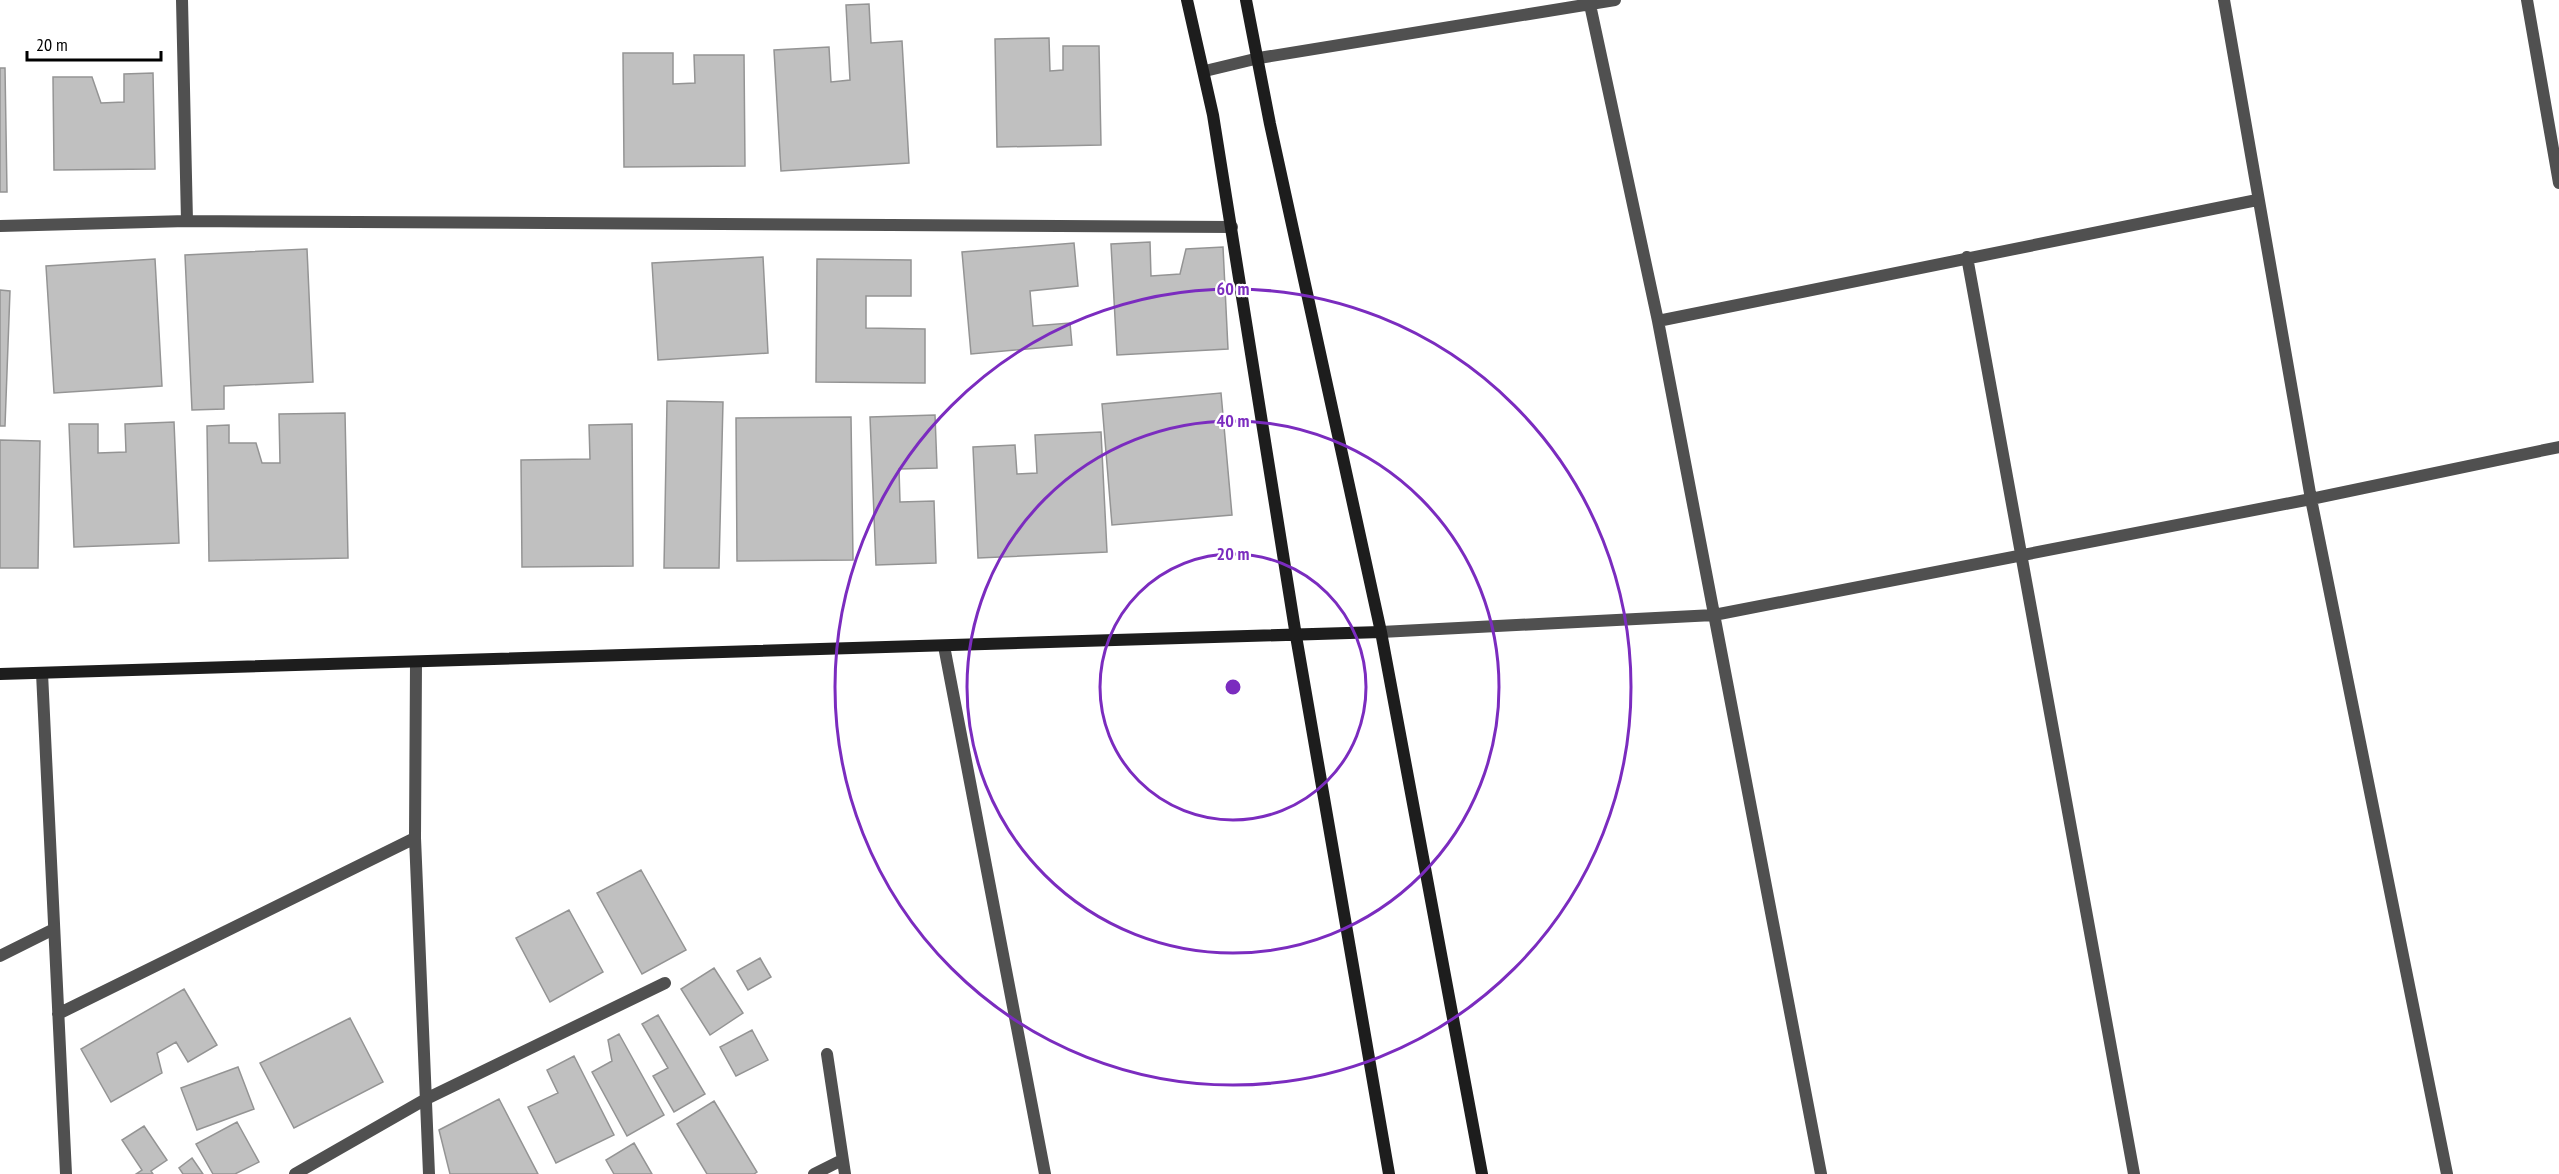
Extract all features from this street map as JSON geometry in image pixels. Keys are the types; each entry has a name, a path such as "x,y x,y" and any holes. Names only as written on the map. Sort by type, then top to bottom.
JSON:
{"main road":[{"path":"1187,0 1205,71 1232,227 1296,636 1389,1174"},
{"path":"1246,0 1259,57 1270,124 1382,632 1482,1174"},
{"path":"0,674 1382,632"}],"street":[{"path":"182,0 187,221"},
{"path":"1205,71 1259,57 1590,2 1615,0"},
{"path":"2224,0 2257,200 2311,499 2447,1174"},
{"path":"2527,0 2555,144 2559,183"},
{"path":"1590,2 1658,321 1821,1174"},
{"path":"1658,321 2257,200"},
{"path":"0,225 187,221 1232,227"},
{"path":"1966,258 2134,1174"},
{"path":"1382,632 1714,615 2311,499 2559,447"},
{"path":"944,646 1045,1174"},
{"path":"416,662 415,838 429,1174"},
{"path":"42,673 66,1174"},
{"path":"58,1014 415,838"},
{"path":"0,956 54,929"},
{"path":"295,1174 426,1099 665,983"},
{"path":"827,1054 845,1174"},
{"path":"814,1174 842,1160"}],"building":[{"path":"869,4 871,43 902,41 909,163 781,171 774,50 829,47 831,82 850,80 846,5"},
{"path":"1049,38 1050,71 1063,70 1063,46 1099,46 1101,145 997,147 995,39"},
{"path":"623,53 673,53 673,84 695,83 694,55 744,55 745,166 624,167"},
{"path":"0,68 5,68 7,192 0,192"},
{"path":"153,73 155,169 54,170 53,77 92,77 101,103 124,102 124,74"},
{"path":"1150,242 1151,276 1180,274 1186,249 1223,247 1228,349 1117,355 1111,244"},
{"path":"1074,243 1078,286 1030,291 1033,326 1070,323 1072,345 971,354 962,252"},
{"path":"307,249 313,382 224,386 224,409 192,410 185,255"},
{"path":"763,257 768,353 658,360 652,263"},
{"path":"155,259 162,386 54,393 46,266"},
{"path":"817,259 911,260 911,296 866,296 866,328 925,329 925,383 816,382"},
{"path":"0,290 10,291 5,426 0,426"},
{"path":"1221,393 1232,515 1112,525 1102,404"},
{"path":"667,401 723,402 719,568 664,568"},
{"path":"345,413 348,558 209,561 207,426 229,425 229,443 256,443 262,463 280,463 279,414"},
{"path":"935,415 937,468 899,469 900,502 934,501 936,563 876,565 870,417"},
{"path":"851,417 853,560 737,561 736,418"},
{"path":"174,422 179,543 74,547 69,424 98,424 98,453 126,452 125,424"},
{"path":"632,424 633,566 522,567 521,460 590,459 589,425"},
{"path":"1101,432 1107,552 978,558 973,447 1015,445 1017,474 1037,473 1035,435"},
{"path":"0,440 40,441 38,568 0,568"},
{"path":"641,870 686,950 642,974 597,893"},
{"path":"569,910 603,972 550,1002 516,938"},
{"path":"760,958 771,977 748,990 737,971"},
{"path":"714,968 743,1013 710,1035 681,989"},
{"path":"184,989 217,1045 188,1062 176,1042 157,1053 162,1073 111,1102 81,1049"},
{"path":"658,1015 705,1094 674,1112 653,1076 668,1068 642,1024"},
{"path":"350,1018 383,1082 294,1128 260,1063"},
{"path":"752,1030 768,1060 736,1076 720,1047"},
{"path":"619,1034 664,1115 627,1136 592,1072 612,1061 608,1040"},
{"path":"574,1056 614,1135 556,1163 528,1107 558,1093 547,1070"},
{"path":"238,1067 254,1109 197,1130 181,1088"},
{"path":"499,1099 538,1174 450,1174 439,1130"},
{"path":"714,1101 757,1172 754,1174 707,1174 677,1124"},
{"path":"237,1122 259,1162 235,1174 213,1174 196,1144"},
{"path":"144,1126 167,1160 151,1171 153,1174 136,1174 142,1170 122,1140"},
{"path":"634,1143 652,1174 614,1174 606,1160"},
{"path":"192,1158 203,1174 183,1174 179,1168"}]}
